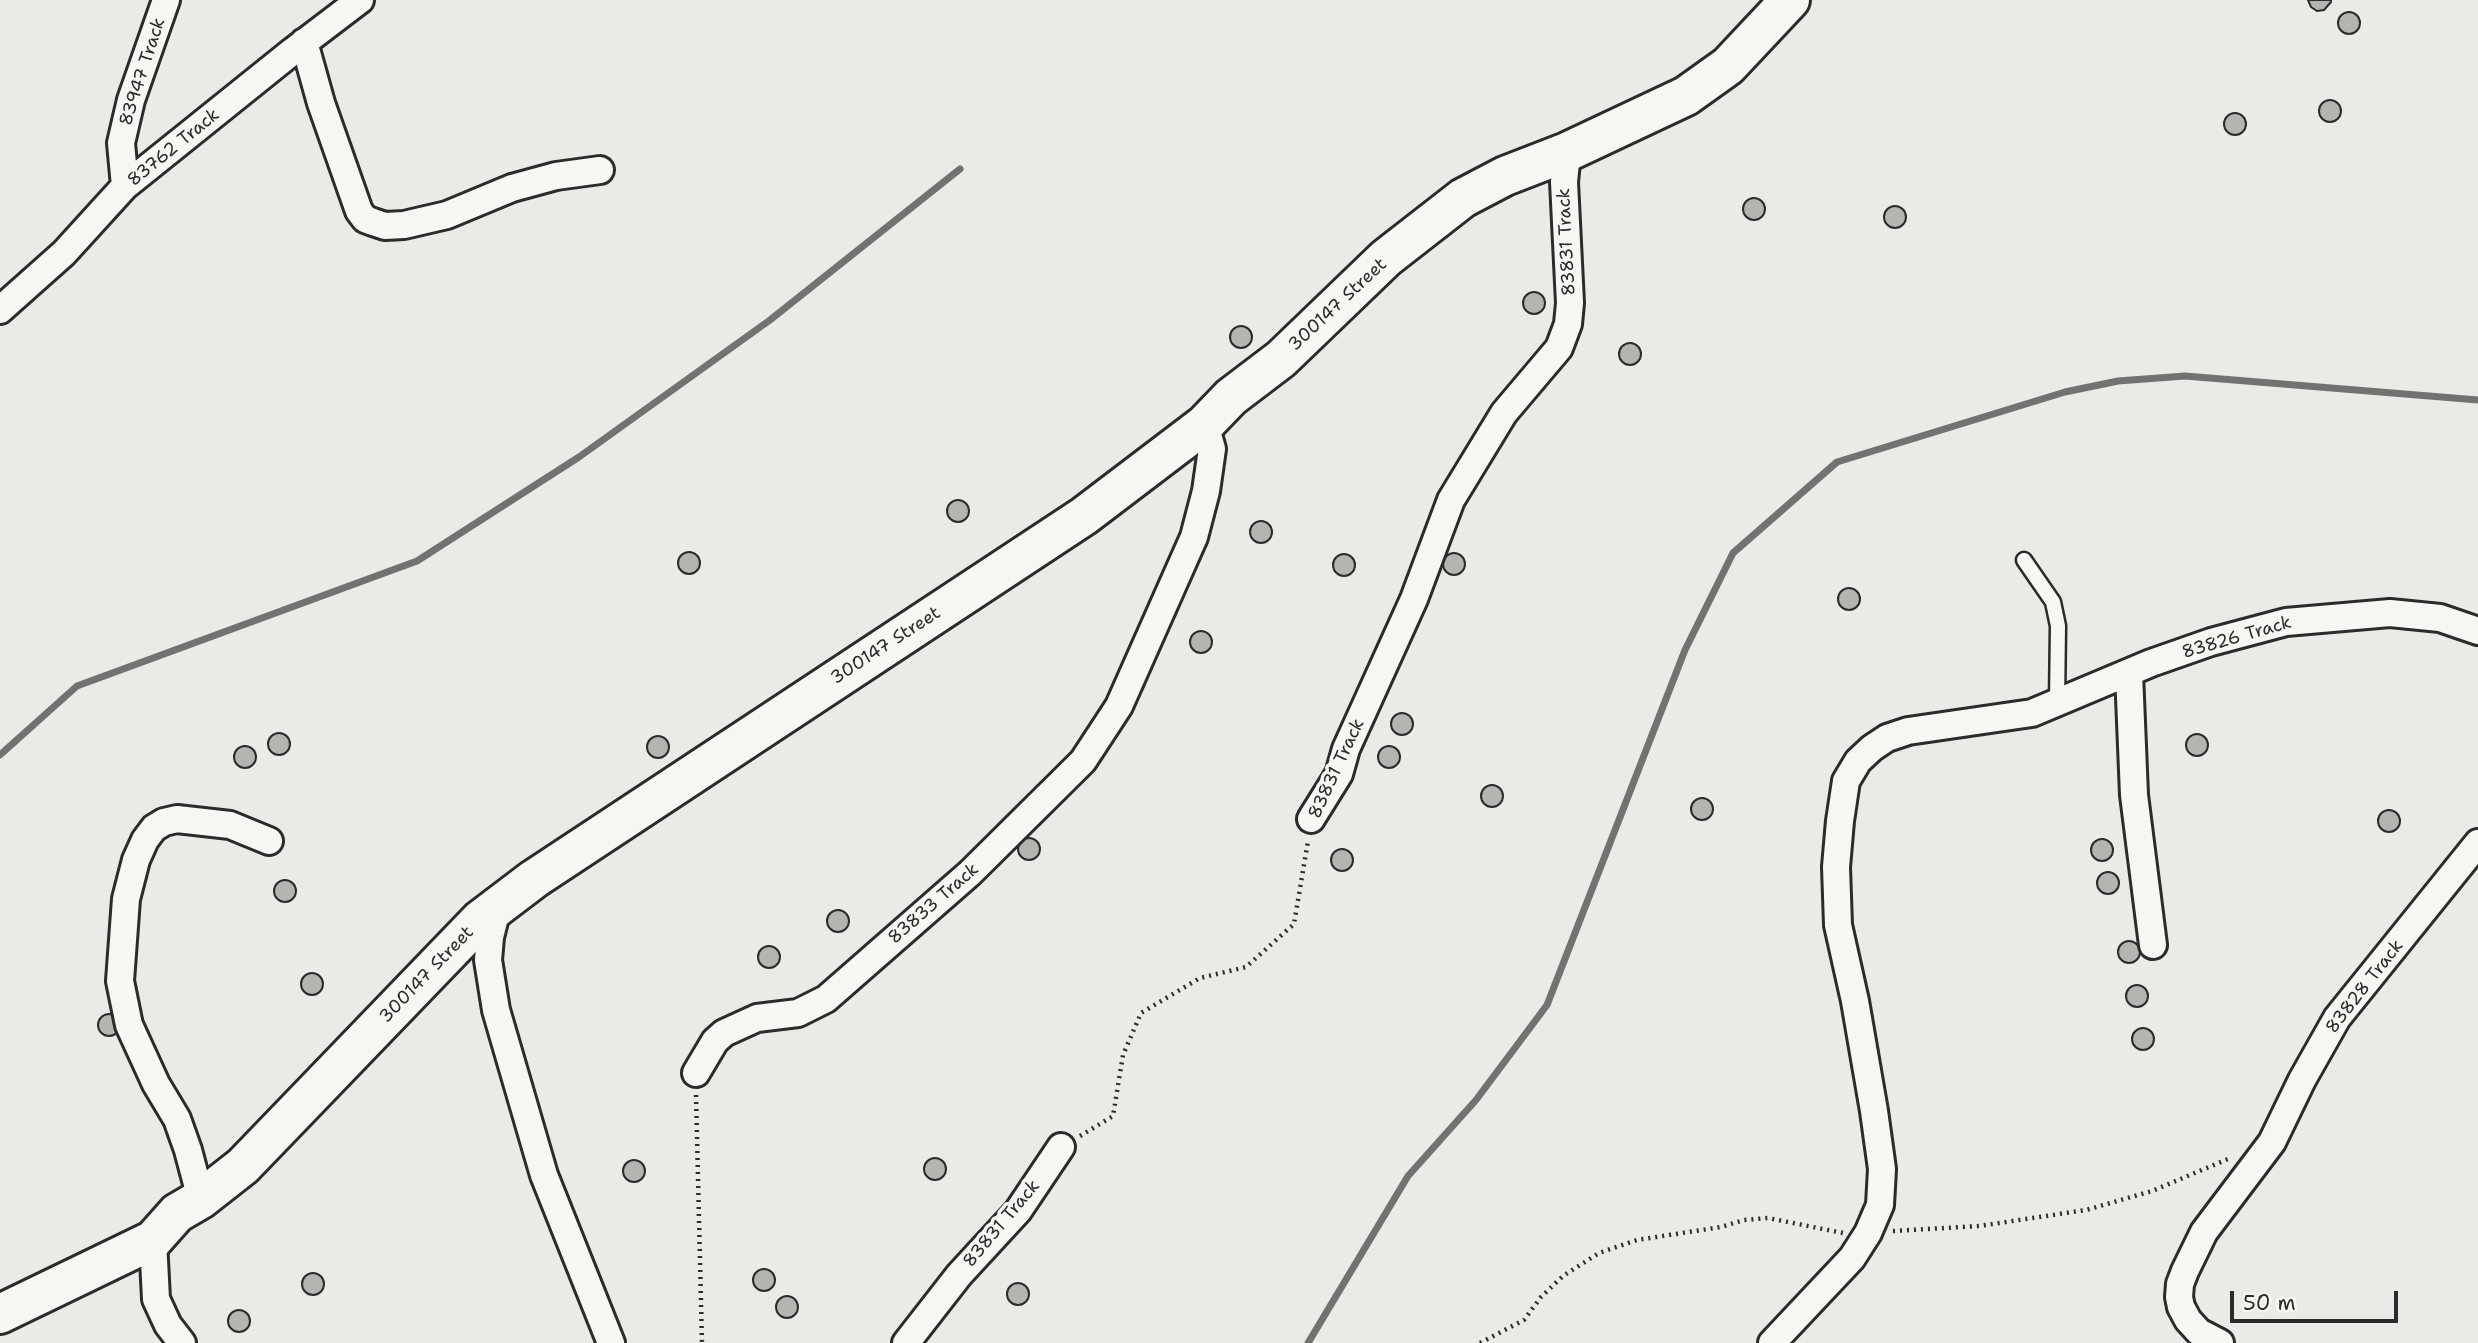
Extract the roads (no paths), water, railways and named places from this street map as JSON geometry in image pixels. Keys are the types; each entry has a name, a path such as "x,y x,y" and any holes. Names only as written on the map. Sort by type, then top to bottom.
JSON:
{"street":[{"name":"83947 Track","path":"125,186 121,143 131,100 166,0"},
{"name":"83762 Track","path":"0,310 64,253 125,186 360,0"},
{"name":"300147 Street","path":"0,1314 153,1240 177,1213 201,1199 243,1166 471,929 498,905 606,830 1084,516 1205,424 1231,397 1281,359 1386,258 1463,198 1505,176 1567,152 1686,96 1728,66 1790,0"},
{"path":"304,42 321,103 359,211 365,219 385,226 415,222 447,215 523,185 556,176 600,170"},
{"name":"83831 Track","path":"1311,820 1339,774 1346,749 1414,599 1451,500 1504,413 1559,348 1568,324 1570,303 1564,182 1567,152"},
{"name":"83833 Track","path":"696,1073 715,1041 724,1033 757,1018 798,1013 826,999 970,873 1083,761 1119,706 1194,537 1206,491 1212,449 1205,424"},
{"name":"83826 Track","path":"1772,1343 1852,1258 1868,1233 1880,1205 1882,1168 1879,1146 1855,1001 1838,925 1836,867 1846,781 1858,761 1887,738 1908,731 2032,713 2211,642 2286,622 2390,613 2440,618 2478,631"},
{"path":"2129,673 2134,795 2153,945"},
{"path":"201,1199 177,1119 156,1084 130,1025 120,981 126,899 136,860 145,840 154,828 164,822 177,819 230,825 269,841"},
{"name":"83828 Track","path":"2220,1343 2199,1332 2181,1307 2180,1284 2204,1231 2272,1142 2302,1080 2337,1018 2478,843"},
{"path":"498,905 490,937 488,960 496,1010 544,1175 611,1343"},
{"name":"83831 Track","path":"906,1343 959,1275 1018,1211 1061,1147"},
{"path":"153,1240 156,1299 168,1325 182,1343"}],"lane":[{"path":"2024,560 2053,602 2059,626 2057,703"}],"waterway":[{"path":"0,755 77,686 417,561 579,457 770,320 960,169"},
{"path":"1308,1343 1408,1176 1476,1100 1547,1005 1685,650 1733,553 1837,462 2065,392 2118,381 2185,376 2478,400"}]}
